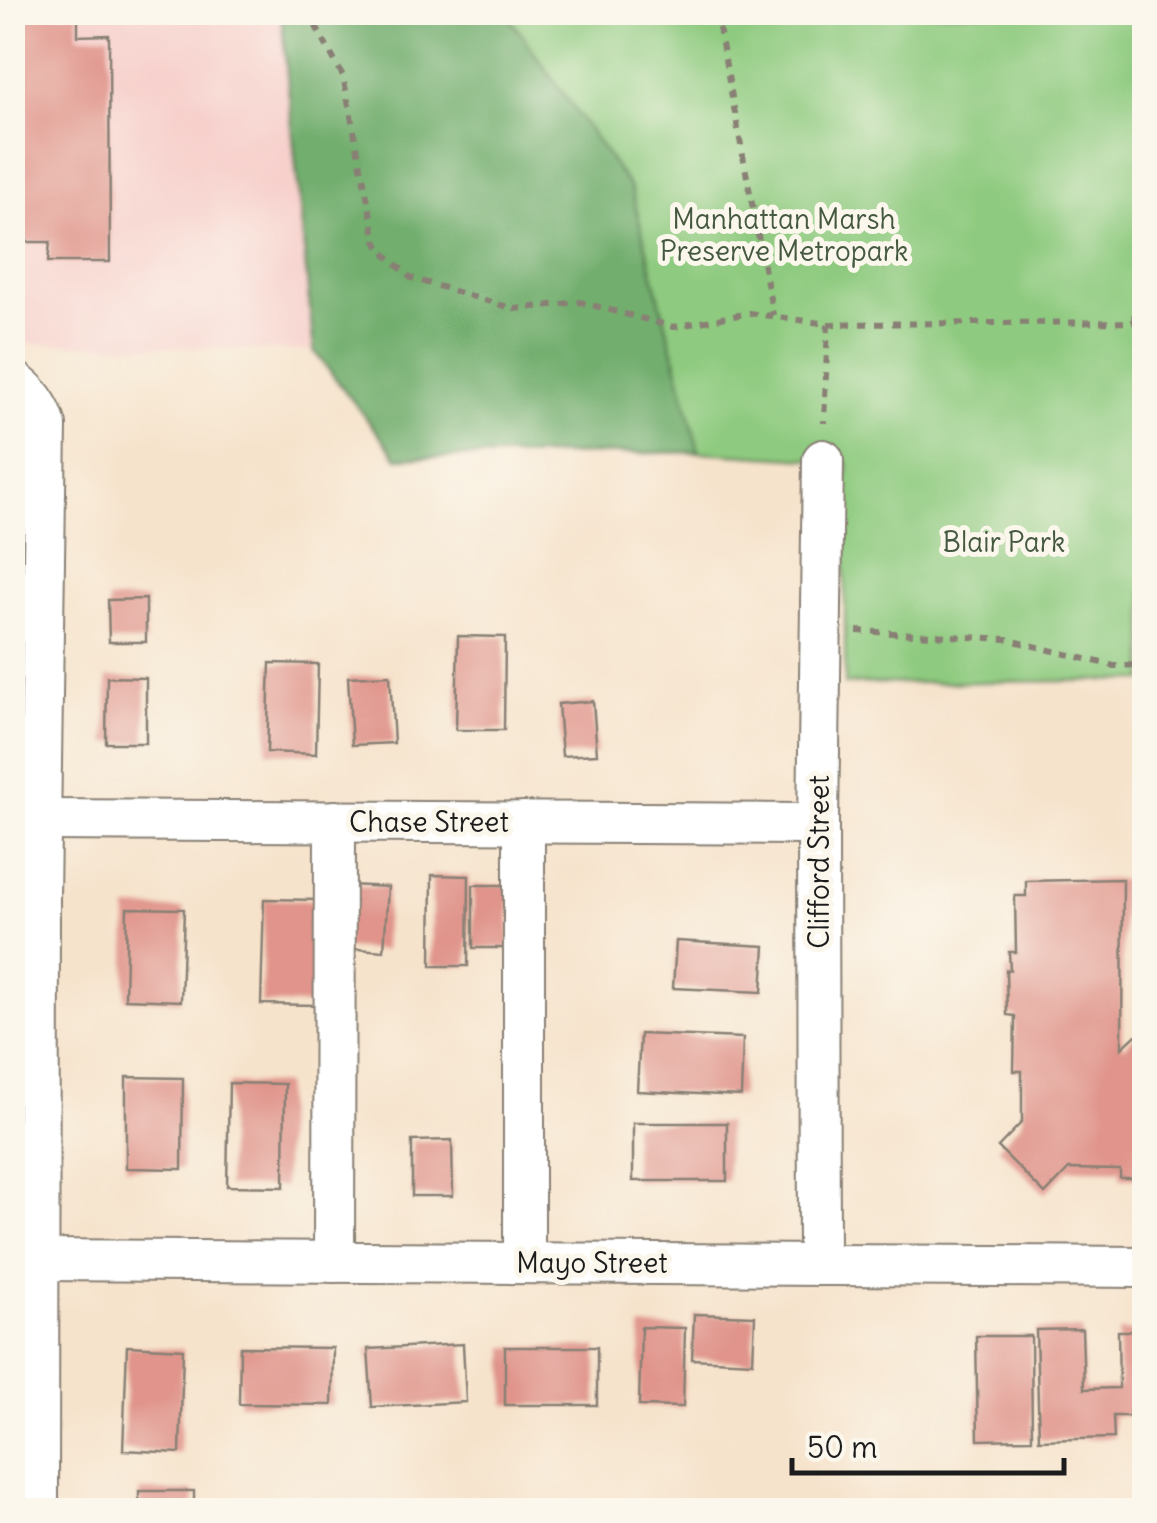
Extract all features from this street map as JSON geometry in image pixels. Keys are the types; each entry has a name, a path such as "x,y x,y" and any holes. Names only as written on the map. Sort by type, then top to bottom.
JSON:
{"street":[{"path":"20,385 42,414 46,426 40,820 26,897 39,1260 29,1506"},
{"name":"Clifford Street","path":"819,1265 818,824 823,460"},
{"name":"Chase Street","path":"40,820 818,824"},
{"path":"334,1262 335,821"},
{"path":"524,822 524,1263"},
{"name":"Mayo Street","path":"39,1260 1144,1267"}],"path":[{"path":"308,12 343,76 376,242 411,278 514,309 580,302 674,327 749,314 828,324 1144,322"},
{"path":"716,12 773,315"},
{"path":"1134,322 1144,144"},
{"path":"823,460 828,324"},
{"path":"820,629 1006,639 1114,666 1144,665"}],"shaded area":[{"path":"13,13 281,13 314,351 13,343"}],"green space":[{"name":"Manhattan Marsh Preserve Metropark","path":"281,13 1144,13 1144,680 845,684 848,464 699,452 397,458 314,351"},
{"path":"281,13 506,13 631,189 699,452 397,458 314,351"}],"building":[{"path":"12,12 78,13 78,36 109,35 110,262 48,262 50,242 12,242"},
{"path":"146,599 146,642 109,642 108,600"},
{"path":"458,636 505,637 504,730 456,730"},
{"path":"270,663 318,664 316,754 267,752"},
{"path":"390,675 394,743 352,745 348,677"},
{"path":"107,677 146,678 146,743 106,743"},
{"path":"593,701 597,754 562,756 558,704"},
{"path":"432,875 469,876 468,966 431,966"},
{"path":"1123,879 1122,1048 1136,1035 1144,1045 1144,1178 1120,1178 1120,1170 1069,1169 1045,1194 998,1147 1022,1122 1022,1071 1014,1071 1015,1016 1007,1015 1006,970 1010,970 1009,952 1016,952 1015,896 1026,896 1026,881"},
{"path":"349,885 388,887 384,951 345,948"},
{"path":"473,885 510,885 510,948 473,948"},
{"path":"264,899 318,900 316,1005 261,1004"},
{"path":"127,908 184,909 181,1001 125,999"},
{"path":"676,941 765,946 762,992 673,988"},
{"path":"640,1034 743,1038 741,1096 637,1091"},
{"path":"126,1077 183,1078 182,1169 126,1168"},
{"path":"229,1083 285,1084 284,1187 227,1186"},
{"path":"633,1123 727,1123 727,1181 633,1181"},
{"path":"452,1140 453,1196 412,1196 412,1141"},
{"path":"694,1314 755,1316 753,1362 692,1359"},
{"path":"641,1327 685,1328 683,1407 639,1406"},
{"path":"1082,1329 1084,1389 1119,1388 1118,1331 1144,1331 1144,1449 1139,1449 1138,1416 1113,1416 1114,1438 1039,1440 1036,1330"},
{"path":"976,1336 1031,1336 1032,1439 978,1440"},
{"path":"463,1344 466,1402 372,1407 368,1349"},
{"path":"127,1346 183,1349 180,1453 123,1450"},
{"path":"240,1347 333,1348 332,1405 239,1404"},
{"path":"505,1347 597,1347 597,1405 505,1405"},
{"path":"139,1491 194,1491 194,1510 139,1510"}],"park label":[{"name":"Blair Park","path":"1004,542"}]}
